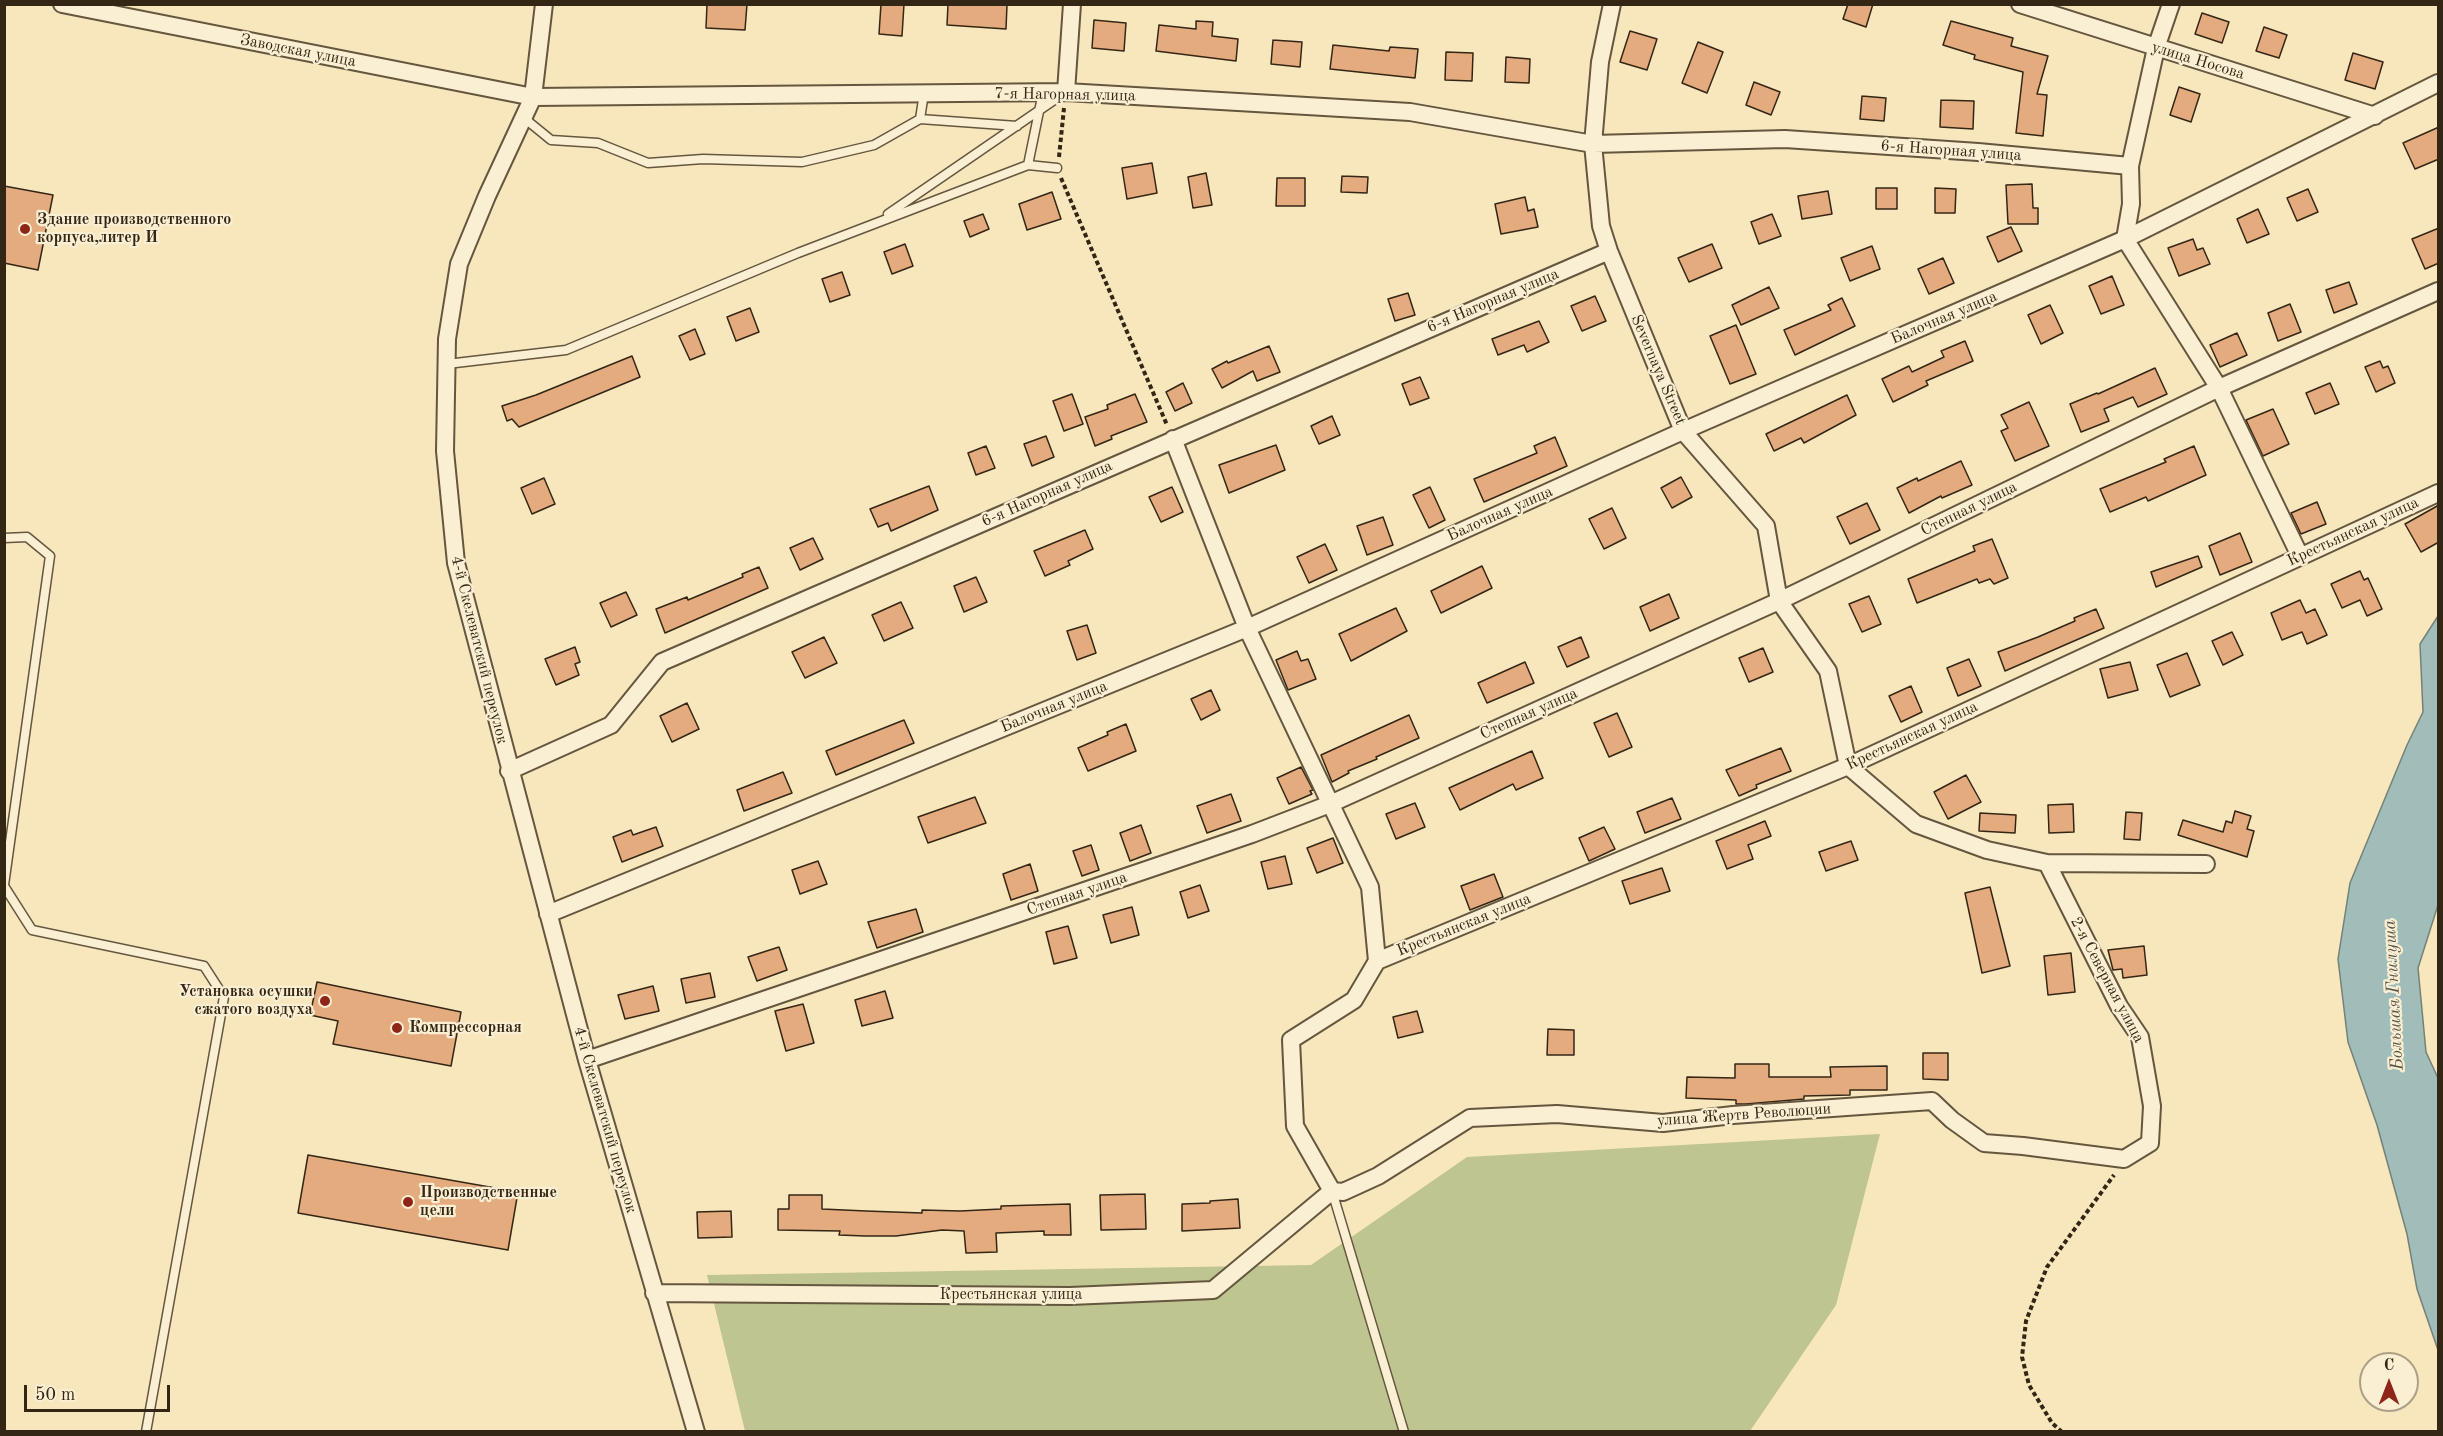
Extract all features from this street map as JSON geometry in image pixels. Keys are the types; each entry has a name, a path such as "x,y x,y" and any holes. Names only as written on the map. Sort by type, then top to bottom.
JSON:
{"street":[{"name":"Заводская улица","path":"62,4 533,97"},
{"name":"4-й Скелеватский переулок","path":"544,4 533,97 487,196 459,264 447,339 445,450 456,563 509,771 588,1060 696,1431"},
{"path":"1066,92 1072,4"},
{"name":"Severnaya Street","path":"1612,4 1600,62 1593,144 1601,226 1609,252 1683,431 1766,526 1779,601 1828,671 1848,766"},
{"name":"улица Носова","path":"2020,4 2375,116"},
{"path":"2171,4 2156,48 2130,166 2131,204 2125,239 2219,388 2300,556"},
{"name":"Балочная улица","path":"548,914 1247,628 1683,431 2125,239 2439,83"},
{"name":"7-я Нагорная улица","path":"533,97 1066,92 1410,112 1593,144"},
{"name":"6-я Нагорная улица","path":"1593,144 1785,139 1977,152 2130,166"},
{"name":"6-я Нагорная улица","path":"509,771 611,725 662,662 1609,252"},
{"name":"Степная улица","path":"588,1060 1240,838 1330,804 1779,601 2219,388 2439,291"},
{"path":"1173,439 1247,628 1370,887 1377,961 1354,1000 1291,1040 1295,1126 1332,1191"},
{"name":"Крестьянская улица","path":"1377,961 1848,766 2439,493"},
{"path":"1848,766 1916,824 1987,850 2048,863 2206,864"},
{"name":"2-я Северная улица","path":"2048,863 2119,1006 2140,1037 2152,1106 2150,1143 2124,1160"},
{"name":"улица Жертв Революции","path":"1332,1191 1343,1192 1378,1176 1470,1118 1557,1114 1663,1123 1733,1115 1932,1101 1952,1120 1984,1143 2124,1160"},
{"name":"Крестьянская улица","path":"654,1293 1070,1296 1213,1290 1332,1191"}],"lane":[{"path":"1028,165 1043,92"},
{"path":"875,223 1066,92"},
{"path":"920,119 924,93"},
{"path":"524,118 551,140 598,143 648,163 703,159 802,162 874,144 920,119 1017,126"},
{"path":"447,364 566,350 798,253 1028,165 1057,168"},
{"path":"4,538 27,537 50,556 4,886 32,930 204,966 224,997 146,1431"},
{"path":"1332,1191 1404,1431"}],"path":[{"path":"1066,92 1057,168 1173,439"},
{"path":"2062,1431 2052,1423 2029,1385 2022,1357 2026,1321 2047,1267 2124,1160"}],"green space":[{"path":"1880,1134 1836,1305 1750,1431 745,1431 707,1275 1311,1265 1467,1157"}],"water":[{"name":"Большая Гнилуша","path":"2438,616 2438,905 2418,968 2426,1052 2438,1078 2438,1350 2417,1289 2407,1234 2377,1125 2348,1042 2338,959 2350,883 2423,712 2420,644"}],"building":[{"path":"707,4 747,4 745,30 706,28"},
{"path":"881,4 904,4 902,36 879,34"},
{"path":"948,4 1007,5 1006,29 947,25"},
{"path":"1848,4 1873,4 1866,27 1843,19"},
{"path":"2202,13 2229,22 2222,43 2195,34"},
{"path":"1094,20 1126,23 1124,51 1092,48"},
{"path":"1196,21 1213,22 1212,36 1238,39 1236,61 1156,51 1159,25 1196,29"},
{"path":"1951,21 2013,38 2011,46 2048,56 2037,94 2047,95 2043,136 2016,133 2023,72 1974,59 1975,55 1943,45"},
{"path":"2264,27 2287,35 2279,58 2256,51"},
{"path":"1630,31 1657,39 1647,70 1620,62"},
{"path":"1273,40 1302,42 1300,67 1271,64"},
{"path":"1698,42 1723,52 1707,93 1682,83"},
{"path":"1333,45 1389,51 1390,47 1418,49 1415,78 1330,69"},
{"path":"1446,52 1473,53 1472,81 1445,80"},
{"path":"2353,53 2383,62 2375,89 2345,80"},
{"path":"1506,57 1530,59 1529,83 1505,82"},
{"path":"1754,82 1780,92 1771,115 1746,105"},
{"path":"2179,87 2200,94 2191,122 2170,115"},
{"path":"1862,96 1886,98 1884,121 1860,119"},
{"path":"1941,100 1974,101 1973,129 1940,127"},
{"path":"2439,127 2439,159 2415,169 2403,143"},
{"path":"1152,163 1157,193 1127,199 1122,168"},
{"path":"1206,173 1212,205 1193,208 1188,177"},
{"path":"1342,176 1368,177 1367,193 1341,192"},
{"path":"1277,178 1305,178 1305,206 1276,206"},
{"path":"2032,184 2033,208 2038,208 2038,224 2008,224 2006,185"},
{"name":"Здание производственного корпуса,литер И","path":"4,186 53,195 38,270 4,263"},
{"path":"1876,188 1897,188 1897,209 1876,209"},
{"path":"1935,188 1956,189 1955,213 1935,213"},
{"path":"2308,189 2318,212 2297,221 2287,198"},
{"path":"1828,191 1832,214 1802,219 1798,196"},
{"path":"1052,192 1061,219 1027,230 1019,204"},
{"path":"1525,197 1528,211 1534,209 1538,227 1501,234 1495,204"},
{"path":"2258,209 2269,234 2247,243 2237,219"},
{"path":"983,214 989,229 970,237 964,221"},
{"path":"1772,214 1781,236 1759,244 1751,222"},
{"path":"2011,227 2022,251 1998,262 1987,237"},
{"path":"2439,228 2439,263 2425,269 2412,239"},
{"path":"2193,239 2197,250 2203,248 2210,264 2179,276 2168,248"},
{"path":"905,244 913,266 892,274 884,252"},
{"path":"1712,244 1722,268 1689,282 1678,258"},
{"path":"1872,246 1880,269 1850,281 1841,258"},
{"path":"1943,258 1954,283 1929,294 1918,269"},
{"path":"842,272 850,295 830,302 822,279"},
{"path":"2112,276 2124,305 2101,314 2089,286"},
{"path":"2349,282 2357,304 2334,313 2326,290"},
{"path":"1769,287 1779,308 1741,325 1732,305"},
{"path":"1408,293 1415,315 1395,321 1388,299"},
{"path":"1595,296 1606,321 1582,331 1571,306"},
{"path":"1842,298 1855,326 1795,355 1784,330 1831,310 1828,305"},
{"path":"2290,304 2301,332 2278,341 2268,313"},
{"path":"2050,305 2063,333 2041,344 2028,315"},
{"path":"750,308 759,332 736,341 727,317"},
{"path":"1539,321 1549,342 1527,352 1524,345 1498,355 1492,339"},
{"path":"1736,325 1756,374 1730,384 1710,336"},
{"path":"695,329 705,354 690,360 679,336"},
{"path":"2237,333 2247,355 2220,367 2210,345"},
{"path":"1965,341 1973,361 1926,381 1928,385 1893,402 1882,379 1909,366 1912,372 1944,357 1941,351"},
{"path":"1269,346 1280,372 1257,381 1253,371 1222,388 1212,369 1227,361 1228,363"},
{"path":"632,356 640,377 519,427 512,419 507,421 502,406 536,395"},
{"path":"2380,361 2383,368 2388,366 2395,383 2376,392 2365,367"},
{"path":"2155,368 2167,394 2138,407 2133,397 2104,409 2109,421 2081,432 2070,404"},
{"path":"1420,377 1429,398 1410,405 1402,384"},
{"path":"1183,383 1192,403 1175,411 1166,392"},
{"path":"2330,383 2339,404 2315,414 2306,393"},
{"path":"1072,394 1083,424 1064,431 1053,401"},
{"path":"1135,394 1147,422 1111,436 1112,439 1095,446 1085,417 1108,409 1107,405"},
{"path":"1847,395 1856,415 1804,443 1801,438 1774,451 1766,434"},
{"path":"2029,402 2049,446 2015,461 2001,431 2008,428 2001,415"},
{"path":"2273,409 2289,444 2263,456 2246,420"},
{"path":"1332,416 1340,435 1319,444 1311,426"},
{"path":"1046,436 1054,457 1032,466 1024,444"},
{"path":"1555,437 1567,466 1484,502 1474,479 1537,453 1534,446"},
{"path":"1276,445 1285,470 1229,493 1219,465"},
{"path":"986,446 995,468 976,475 968,453"},
{"path":"2194,446 2206,475 2148,501 2146,497 2110,512 2100,489 2166,462 2164,459"},
{"path":"1961,461 1972,485 1942,498 1941,496 1909,513 1897,488"},
{"path":"1681,477 1692,497 1672,508 1661,488"},
{"path":"544,478 555,504 532,514 521,488"},
{"path":"929,486 938,510 891,531 888,523 878,527 870,509"},
{"path":"1172,487 1183,512 1161,522 1149,497"},
{"path":"1430,487 1445,520 1429,528 1413,495"},
{"path":"2317,502 2326,524 2301,534 2291,513"},
{"path":"1867,503 1880,530 1850,544 1837,517"},
{"path":"2439,505 2439,542 2421,552 2405,524"},
{"path":"1612,508 1626,538 1604,549 1589,519"},
{"path":"1383,517 1393,545 1367,555 1357,526"},
{"path":"1085,530 1093,549 1068,561 1070,565 1045,576 1034,551"},
{"path":"2240,533 2252,562 2220,575 2209,546"},
{"path":"813,538 823,559 800,570 790,548"},
{"path":"1992,539 2008,578 1994,584 1990,579 1979,583 1977,579 1917,603 1908,579 1975,551 1973,546"},
{"path":"1325,544 1337,570 1309,583 1297,557"},
{"path":"2198,556 2202,567 2156,587 2151,572"},
{"path":"1482,566 1492,588 1441,613 1431,591"},
{"path":"759,567 768,588 665,633 656,609 687,597 688,600 743,577 742,574"},
{"path":"2360,571 2364,580 2368,578 2382,609 2367,616 2360,600 2342,608 2331,584"},
{"path":"976,577 987,602 964,612 954,586"},
{"path":"626,592 637,615 611,627 600,603"},
{"path":"1669,594 1679,618 1650,631 1640,607"},
{"path":"1869,596 1881,624 1862,632 1849,604"},
{"path":"2300,600 2306,613 2315,609 2327,635 2307,644 2302,632 2282,640 2271,613"},
{"path":"901,602 913,628 884,641 872,615"},
{"path":"1396,608 1407,631 1351,661 1339,634"},
{"path":"2096,609 2104,628 2005,671 1998,652 2075,621 2074,618"},
{"path":"1087,625 1096,653 1077,660 1067,631"},
{"path":"2232,632 2243,655 2223,665 2212,641"},
{"path":"824,637 837,663 805,678 792,652"},
{"path":"1581,637 1589,657 1567,667 1558,647"},
{"path":"575,647 580,662 575,664 579,675 556,685 545,659"},
{"path":"1763,648 1773,672 1749,682 1739,658"},
{"path":"1297,651 1301,661 1308,659 1316,679 1288,690 1276,660"},
{"path":"2187,653 2200,685 2170,697 2157,665"},
{"path":"1969,659 1981,686 1958,696 1947,668"},
{"path":"1525,662 1534,683 1487,703 1478,683"},
{"path":"2130,662 2138,690 2108,698 2100,669"},
{"path":"1911,686 1922,712 1901,722 1889,696"},
{"path":"1211,690 1220,710 1201,720 1191,699"},
{"path":"687,703 699,729 672,742 660,716"},
{"path":"1617,713 1632,747 1609,757 1594,723"},
{"path":"1409,715 1419,738 1348,771 1349,773 1332,782 1321,755"},
{"path":"904,720 914,743 836,775 826,751"},
{"path":"1126,724 1136,751 1088,771 1078,748"},
{"path":"1781,748 1791,771 1756,785 1757,788 1739,796 1726,770"},
{"path":"1532,751 1543,778 1516,790 1513,784 1460,810 1449,788"},
{"path":"1301,767 1313,790 1310,791 1312,794 1289,804 1277,778"},
{"path":"783,772 792,793 744,811 737,790"},
{"path":"1966,775 1981,802 1948,819 1934,792"},
{"path":"1231,794 1241,821 1207,833 1197,806"},
{"path":"975,797 986,823 928,843 918,817"},
{"path":"1672,798 1681,819 1645,833 1637,812"},
{"path":"1415,803 1425,827 1396,839 1386,814"},
{"path":"2073,804 2074,832 2049,833 2048,805"},
{"path":"2235,811 2251,816 2247,829 2254,831 2247,857 2178,835 2183,820 2223,832 2226,821 2232,823"},
{"path":"2126,812 2142,813 2140,840 2124,839"},
{"path":"1980,813 2016,815 2015,833 1979,831"},
{"path":"1765,821 1771,836 1748,845 1753,859 1727,869 1716,841"},
{"path":"1141,825 1151,853 1130,861 1120,833"},
{"path":"656,827 663,846 622,862 613,837 631,830 633,835"},
{"path":"1604,827 1615,849 1589,861 1579,838"},
{"path":"1333,838 1343,863 1317,873 1307,848"},
{"path":"1851,841 1858,860 1826,871 1819,852"},
{"path":"1091,845 1099,870 1082,876 1073,851"},
{"path":"1285,856 1292,884 1268,889 1261,862"},
{"path":"818,861 827,884 800,894 792,870"},
{"path":"1030,864 1038,891 1011,900 1003,874"},
{"path":"1662,868 1670,891 1630,904 1622,881"},
{"path":"1494,874 1503,897 1470,910 1461,886"},
{"path":"1200,885 1209,911 1188,918 1180,892"},
{"path":"1990,887 2010,966 1982,973 1965,893"},
{"path":"1132,907 1139,935 1111,943 1103,915"},
{"path":"916,909 923,932 877,948 868,922"},
{"path":"1068,926 1077,958 1054,964 1046,932"},
{"path":"2144,946 2147,975 2123,978 2122,969 2113,970 2108,950"},
{"path":"779,947 787,970 757,981 748,957"},
{"path":"2071,953 2075,992 2048,995 2044,956"},
{"path":"710,973 715,997 686,1003 681,979"},
{"name":"Компрессорная","path":"317,982 461,1012 451,1066 333,1044 338,1021 310,1015"},
{"path":"653,986 659,1011 625,1019 618,995"},
{"path":"885,991 893,1018 862,1026 855,1000"},
{"path":"803,1004 814,1043 786,1051 775,1011"},
{"path":"1417,1011 1423,1032 1398,1038 1393,1017"},
{"path":"1548,1029 1574,1030 1574,1055 1547,1055"},
{"path":"1923,1053 1948,1053 1948,1080 1923,1079"},
{"path":"1735,1064 1769,1064 1769,1077 1831,1077 1830,1067 1887,1066 1887,1090 1850,1090 1850,1095 1804,1096 1804,1099 1746,1104 1736,1104 1736,1100 1686,1098 1687,1077 1735,1078"},
{"name":"Производственные цели","path":"308,1155 518,1192 508,1250 298,1213"},
{"path":"1145,1194 1146,1229 1101,1230 1100,1195"},
{"path":"789,1195 822,1195 822,1209 922,1213 922,1210 960,1211 1001,1209 1001,1206 1070,1204 1071,1235 1044,1235 1044,1231 996,1233 997,1252 966,1253 964,1231 942,1230 896,1236 865,1236 839,1235 840,1231 778,1230 778,1209 789,1209"},
{"path":"1238,1199 1240,1228 1182,1231 1182,1204"},
{"path":"731,1211 732,1237 698,1238 697,1212"}],"place":[{"name":"Здание производственного корпуса,литер И","path":"25,229"},
{"name":"Установка осушки сжатого воздуха","path":"325,1001"},
{"name":"Компрессорная","path":"397,1028"},
{"name":"Производственные цели","path":"408,1202"}]}
